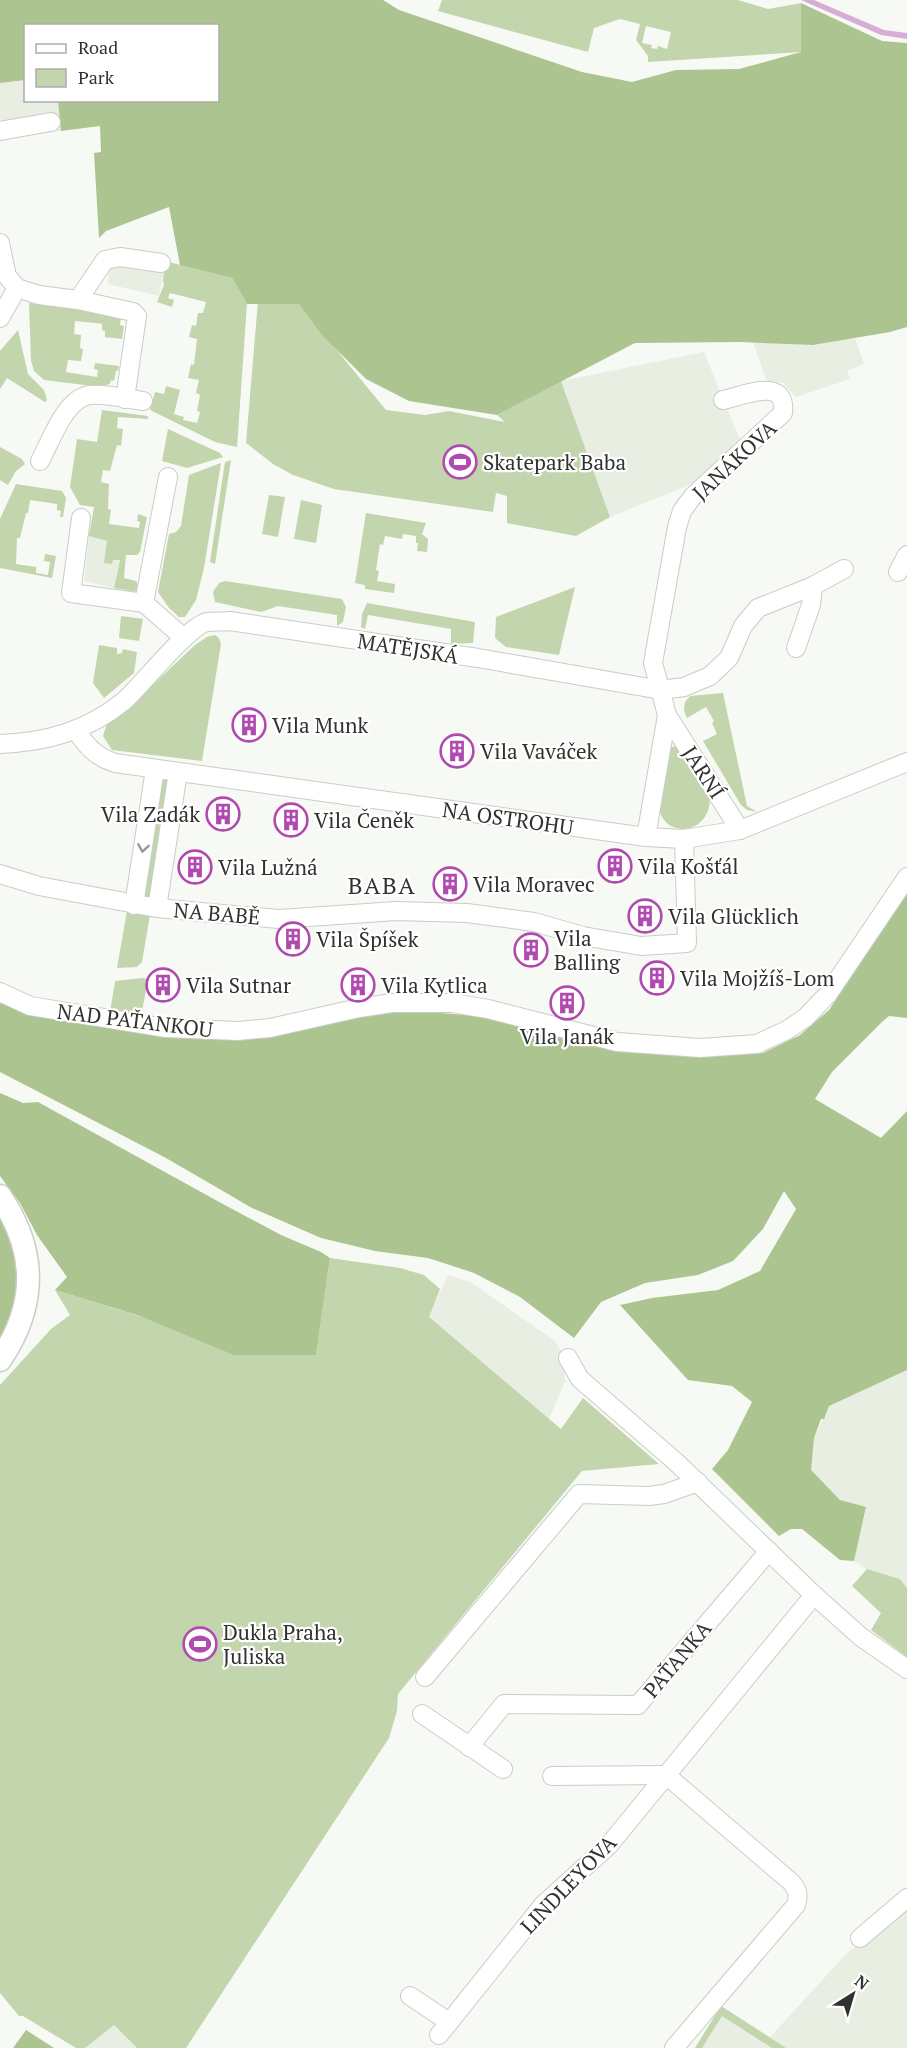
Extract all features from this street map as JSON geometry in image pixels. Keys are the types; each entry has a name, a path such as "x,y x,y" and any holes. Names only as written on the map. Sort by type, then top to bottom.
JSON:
{"street":[{"path":"0,131 51,122"},
{"path":"0,243 3,263 8,276 17,288 39,296 78,300 133,312 137,316 134,400 93,395 78,400 65,414 40,462"},
{"path":"78,300 105,260 120,257 161,263"},
{"path":"0,318 17,288"},
{"name":"JANÁKOVA","path":"661,690 653,663 677,527 682,511 693,496 783,413 785,401 774,391 764,390 723,400"},
{"path":"144,603 168,477"},
{"path":"81,518 71,593 144,603 184,638"},
{"path":"898,572 907,555"},
{"name":"MATĚJSKÁ","path":"0,744 46,740 76,730 105,714 124,700 184,638 205,622 230,621 478,658 661,690 684,687 710,676 729,658 743,626 758,608 813,586 844,569"},
{"path":"796,648 811,605 813,586"},
{"name":"JARNÍ","path":"661,690 667,715 740,830"},
{"name":"JARNÍ","path":"646,837 667,715"},
{"name":"NA OSTROHU","path":"76,730 88,748 108,761 646,837 684,839 740,830 907,762"},
{"path":"134,905 155,769"},
{"path":"157,908 178,772"},
{"name":"NA BABĚ","path":"0,874 39,886 157,908 279,919 396,910 467,913 534,922 583,936 640,946 687,943 684,839"},
{"name":"NAD PAŤANKOU","path":"0,992 30,1006 166,1028 238,1031 270,1028 359,1008 392,1004 452,1003 488,1009 617,1042 700,1048 758,1044 805,1018 828,994 907,877"},
{"path":"0,1197 11,1213 21,1237 28,1260 29,1281 18,1325 0,1360"},
{"path":"568,1358 580,1379 698,1482 814,1595 861,1636 907,1669"},
{"path":"425,1677 579,1494 649,1496 664,1494 698,1482"},
{"name":"PAŤANKA","path":"469,1747 504,1704 638,1704 769,1551"},
{"name":"LINDLEYOVA","path":"410,1996 444,2029 543,1905 609,1845 814,1595"},
{"path":"423,1714 503,1769"},
{"path":"552,1776 666,1775 796,1888 798,1896 796,1905 674,2048"},
{"path":"860,1938 907,1898"}],"shaded area":[{"path":"801,0 814,0 884,30 907,33 907,39 881,35"},
{"path":"24,80 24,102 58,102 61,131 10,137 0,119 0,83"},
{"path":"109,263 164,269 159,296 108,284"},
{"path":"855,338 864,364 847,371 850,379 796,397 783,383 767,382 753,342 813,345"},
{"path":"704,352 740,440 694,483 610,517 561,381"},
{"path":"89,536 107,541 107,544 120,558 114,588 84,581"},
{"path":"448,1275 472,1283 555,1341 564,1358 565,1381 549,1419 428,1317"},
{"path":"907,1370 907,1588 900,1579 867,1569 854,1561 866,1508 840,1500 810,1470 814,1438 829,1406"},
{"path":"907,1905 907,2048 695,2048 721,2006 770,2037 847,1953 889,1923"},
{"path":"114,2024 137,2048 85,2048"}],"green space":[{"path":"0,0 383,0 399,10 582,72 632,82 676,70 739,69 801,52 801,3 882,41 907,43 907,327 813,345 740,342 635,343 497,415 409,401 366,379 322,335 299,304 247,304 232,278 180,265 169,207 106,231 99,238 94,153 101,152 100,126 61,131 58,102 219,102 219,24 24,24 24,80 0,83"},
{"path":"442,0 738,0 768,9 801,3 802,52 648,62 648,56 636,40 640,24 620,19 594,28 588,52 438,11","holes":["646,26 671,32 667,49 658,46 657,49 651,48 652,45 642,43"]},
{"path":"165,261 232,278 247,304 237,447 215,442 150,410 155,392 164,394 166,386 180,390 174,414 184,417 183,420 197,423 200,412 197,411 200,395 196,393 199,380 188,378 191,364 194,365 197,339 189,337 192,325 196,326 198,313 203,313 206,302 170,293 168,298 174,300 172,307 157,302 164,285"},
{"path":"259,289 299,304 386,410 425,415 449,411 505,422 497,415 561,381 610,517 576,536 507,523 507,496 496,493 493,512 334,489 293,475 273,464 246,443"},
{"path":"29,303 113,314 121,318 120,325 124,326 122,339 105,337 102,324 105,324 75,321 74,334 81,335 80,348 83,349 81,361 68,360 66,372 97,377 98,370 94,369 95,363 119,366 114,381 111,380 110,384 101,387 44,380 34,371 31,361"},
{"path":"18,330 28,374 44,390 47,400 45,402 7,378 0,389 0,351"},
{"path":"102,410 148,416 148,419 118,417 117,428 123,429 121,446 117,445 110,471 103,470 101,482 109,484 108,509 111,510 109,524 139,528 138,514 147,517 140,552 137,555 126,555 124,578 136,581 138,592 114,588 120,560 113,560 112,564 104,563 107,541 89,536 94,507 80,505 70,487 77,439 97,442"},
{"path":"168,429 220,453 223,457 187,468 162,461"},
{"path":"0,447 22,459 25,464 16,471 8,485 0,480"},
{"path":"231,460 215,564 210,562 225,462"},
{"path":"221,463 204,568 196,600 185,617 179,617 169,608 158,592 169,534 176,532 181,526 189,475"},
{"path":"16,484 62,491 66,498 63,517 60,517 61,511 57,510 57,504 30,500 20,538 17,538 16,564 36,567 36,573 48,575 50,562 44,561 45,554 56,556 52,578 0,568 0,519"},
{"path":"269,495 285,497 278,537 262,534"},
{"path":"301,500 322,505 316,543 294,539"},
{"path":"366,513 426,523 422,534 428,539 427,552 417,551 416,536 403,534 402,539 385,536 383,545 380,544 376,570 379,571 377,581 395,584 394,593 365,589 365,585 355,583"},
{"path":"225,581 342,599 346,607 343,622 337,626 337,615 278,606 261,612 215,602 213,592 219,583"},
{"path":"575,587 559,655 506,647 495,638 496,617"},
{"path":"367,603 475,622 473,643 451,644 451,629 368,615 365,629 361,627 362,614"},
{"path":"121,616 143,619 139,641 119,638"},
{"path":"215,635 221,644 202,761 112,750 103,736 107,723 127,709 195,645"},
{"path":"99,645 117,648 117,654 122,653 123,649 137,652 134,673 104,698 93,683"},
{"path":"723,693 747,806 757,812 747,810 741,805 703,741 717,734 712,723 714,721 706,707 687,718 684,710 685,702 690,696"},
{"path":"677,746 709,794 710,802 705,817 694,827 687,829 669,825 659,811 668,751 671,747"},
{"path":"162,779 168,780 150,899 142,897"},
{"path":"907,894 907,1018 889,1016 883,1021 832,1072 815,1099 881,1138 907,1111 907,1370 829,1406 814,1438 811,1470 840,1500 866,1507 854,1561 840,1560 802,1529 791,1529 779,1536 712,1469 728,1450 752,1402 732,1386 688,1380 620,1305 652,1298 718,1290 760,1271 796,1209 784,1191 763,1229 733,1261 698,1275 645,1283 601,1302 574,1338 520,1297 474,1273 428,1258 375,1251 321,1238 252,1208 166,1158 0,1072 0,1003 27,1011 163,1037 382,1012 419,1011 476,1016 615,1048 693,1057 763,1053 800,1035 829,1010"},
{"path":"127,911 150,915 142,962 137,967 117,968"},
{"path":"148,979 141,1017 110,1012 115,981"},
{"path":"0,1093 23,1103 38,1102 221,1203 330,1258 316,1355 234,1355 140,1316 55,1290 67,1277 0,1176"},
{"path":"0,1214 18,1262 16,1299 0,1342"},
{"name":"Dukla Praha, Juliska","path":"330,1258 400,1268 424,1275 440,1289 429,1317 561,1429 583,1398 659,1464 582,1471 398,1694 397,1711 389,1738 186,2048 137,2048 114,2025 85,2048 76,2048 23,2016 19,2016 0,1993 0,1385 51,1329 70,1315 55,1290 139,1316 316,1355"},
{"path":"867,1569 900,1579 907,1588 907,1657 871,1630 881,1613 852,1586"},
{"path":"721,2006 786,2048 772,2048 722,2016 702,2048 695,2048"},
{"path":"26,2030 54,2048 13,2048"}],"place":[{"name":"Skatepark Baba","path":"460,462"},
{"name":"Vila Munk","path":"249,725"},
{"name":"Vila Vaváček","path":"457,751"},
{"name":"Vila Zadák","path":"223,814"},
{"name":"Vila Čeněk","path":"291,820"},
{"name":"Vila Košťál","path":"615,866"},
{"name":"Vila Lužná","path":"195,867"},
{"name":"Vila Moravec","path":"450,884"},
{"name":"Vila Glücklich","path":"645,916"},
{"name":"Vila Špíšek","path":"293,939"},
{"name":"Vila Balling","path":"531,950"},
{"name":"Vila Mojžíš-Lom","path":"657,978"},
{"name":"Vila Sutnar","path":"163,985"},
{"name":"Vila Kytlica","path":"358,985"},
{"name":"Vila Janák","path":"567,1003"},
{"name":"Dukla Praha, Juliska","path":"200,1644"}],"district":[{"name":"BABA","path":"382,885"}]}
